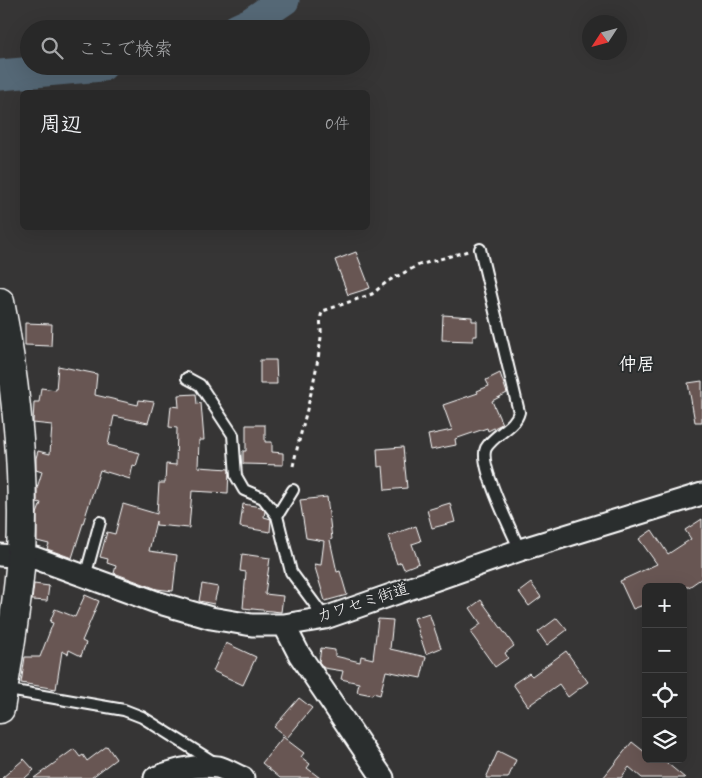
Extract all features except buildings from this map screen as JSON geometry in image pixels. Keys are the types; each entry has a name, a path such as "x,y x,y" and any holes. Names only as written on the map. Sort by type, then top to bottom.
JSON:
{"main road":[{"path":"0,302 8,344 17,416 2,699"}],"street":[{"name":"カワセミ街道","path":"10,555 211,618 252,625 284,625 326,618 520,550 702,494"},
{"path":"284,625 299,654 383,778"},
{"path":"164,776 196,767 231,774"}],"lane":[{"path":"480,249 519,412 517,420 493,438 485,450 486,467 520,550"},
{"path":"187,378 200,385 233,435 236,476 244,490 263,498 277,516 291,572 326,618"},
{"path":"277,516 293,490"},
{"path":"85,577 100,522"},
{"path":"2,699 94,704 135,714 210,759 231,774"}],"path":[{"path":"293,466 313,393 321,335 320,316 323,311 372,294 388,281 419,266 450,255 480,249"}],"waterway":[{"path":"254,20 284,0"},
{"path":"0,75 20,73"}],"district":[{"name":"仲居","path":"637,365"}]}
